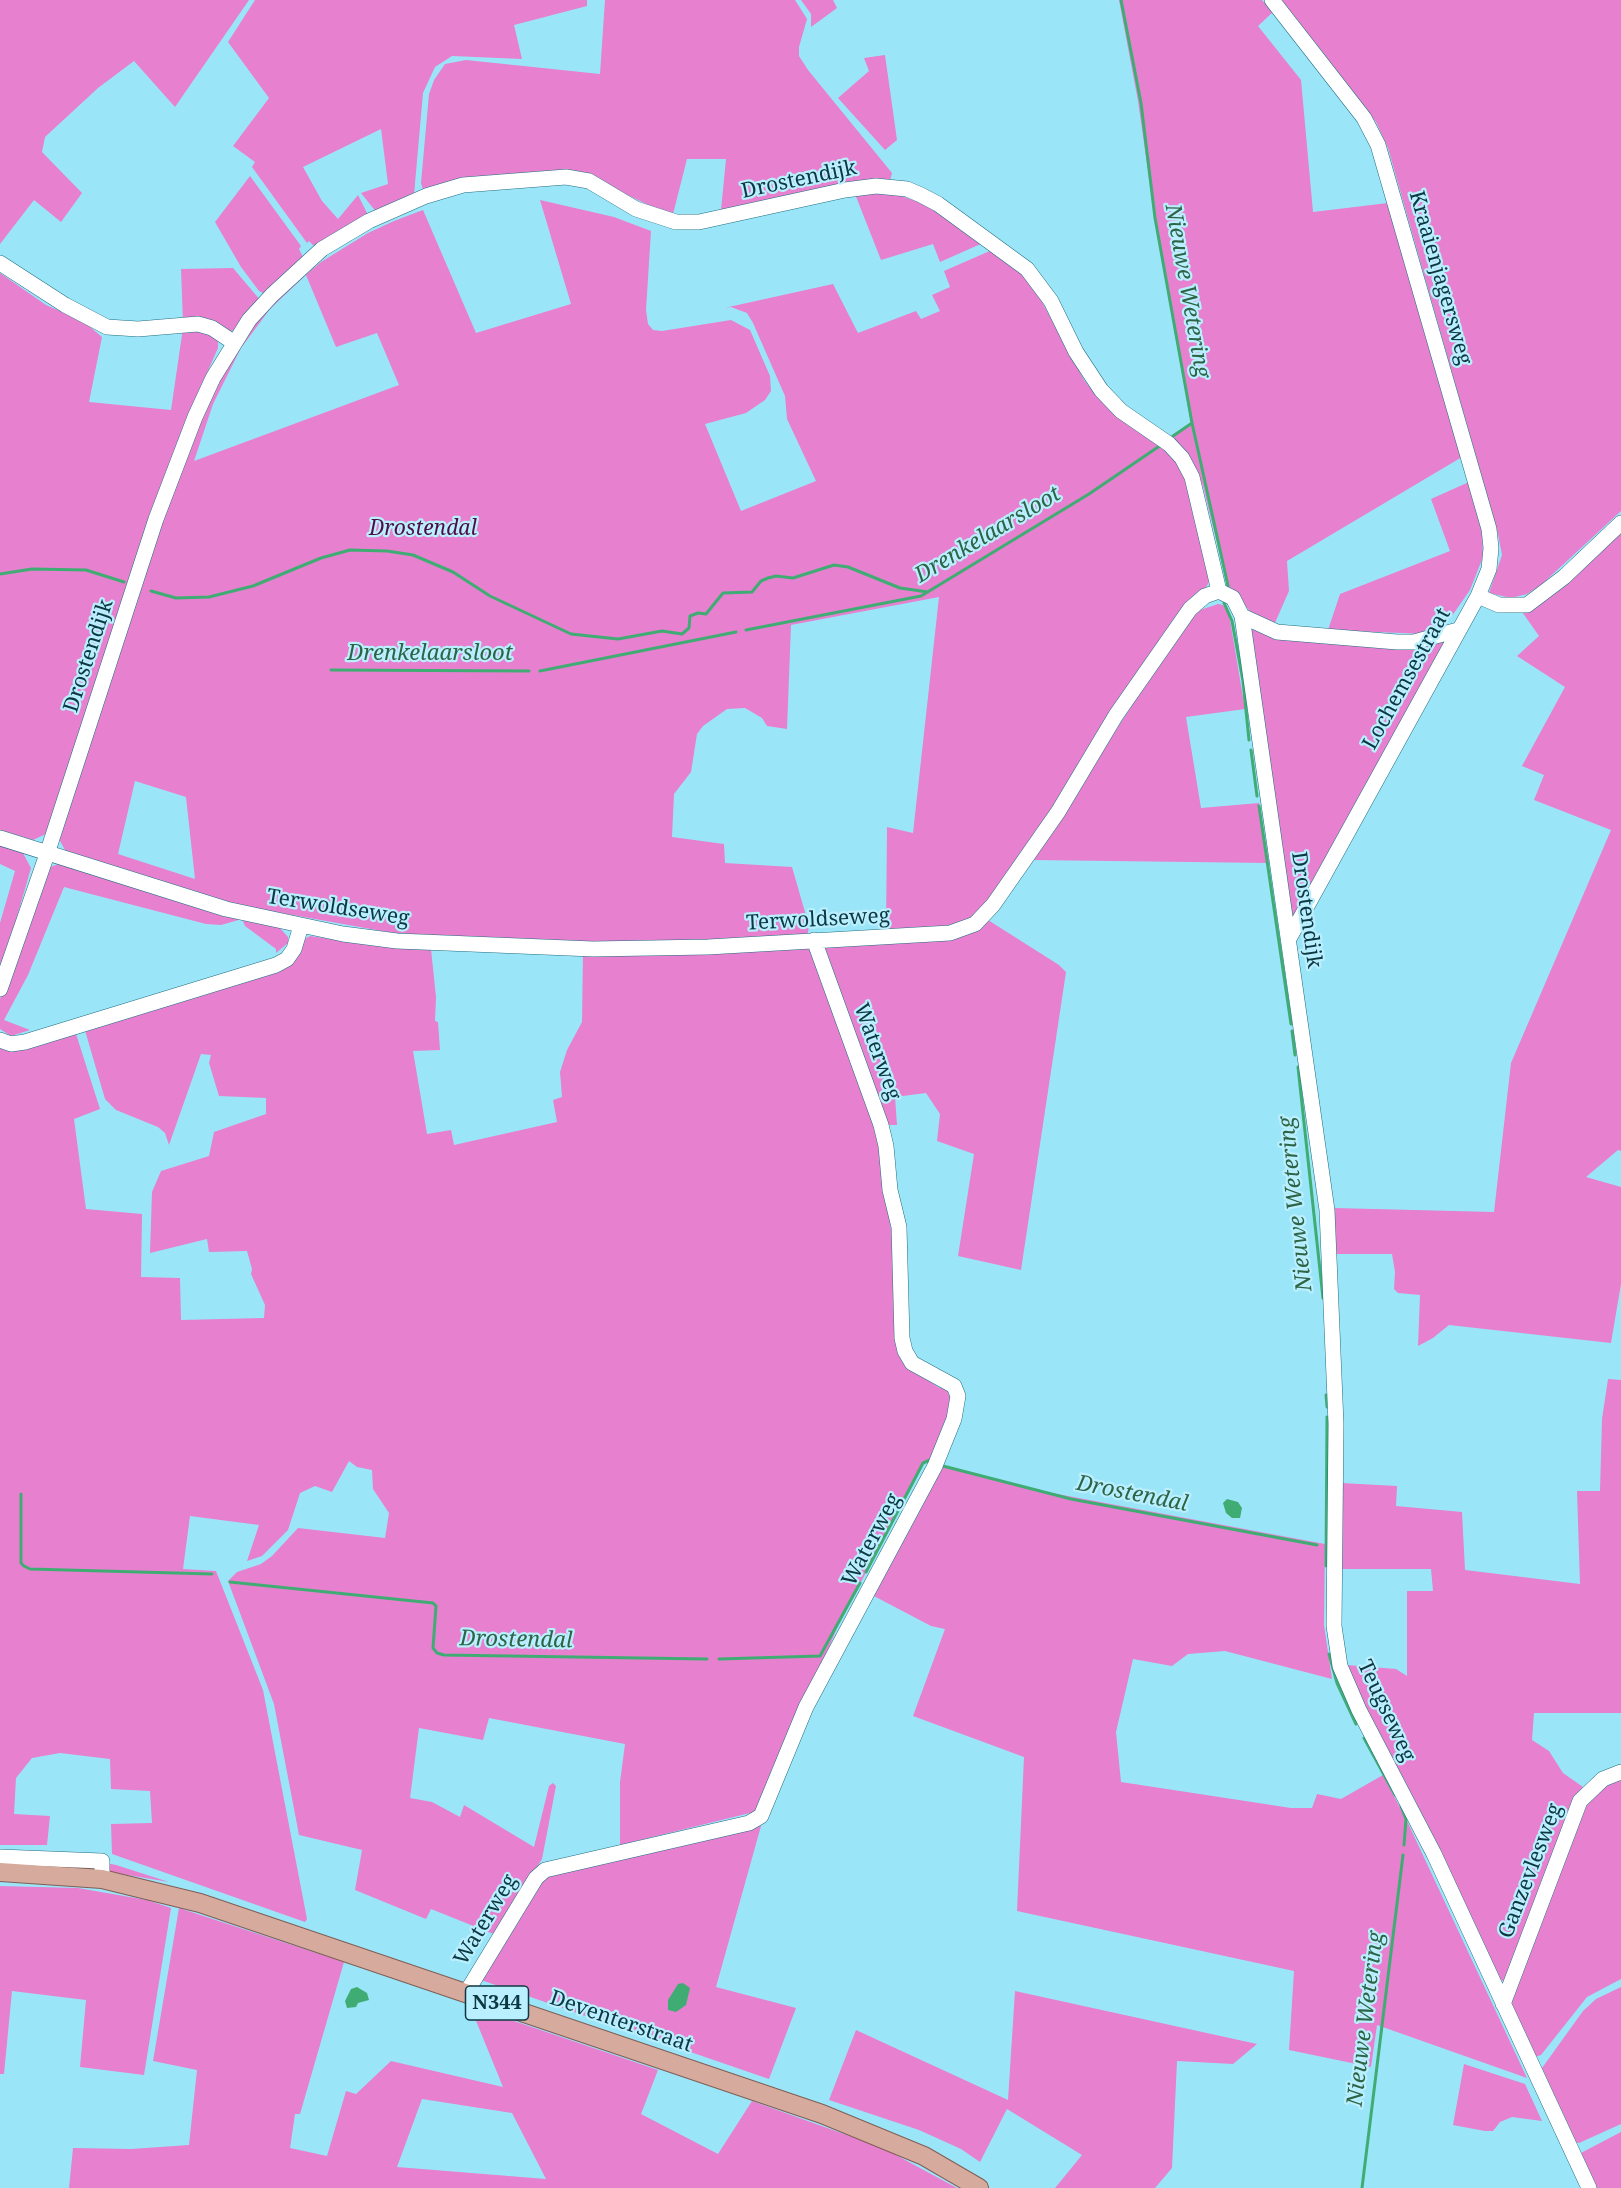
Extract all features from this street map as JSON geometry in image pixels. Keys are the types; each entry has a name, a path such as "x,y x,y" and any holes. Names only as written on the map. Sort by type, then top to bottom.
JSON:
{"main road":[{"name":"Deventerstraat","path":"0,1872 102,1878 200,1903 878,2135 924,2156 979,2188"}],"street":[{"name":"Kraaienjagersweg","path":"1272,0 1364,118 1387,166 1489,529 1491,548 1489,569 1478,596"},
{"name":"Drostendijk","path":"0,989 156,519 195,417 233,342 272,295 322,249 369,220 426,196 463,185 566,177 589,182 636,209 676,222 699,222 844,190 876,186 907,189 938,204 1027,269 1051,301 1076,352 1101,390 1121,411 1168,444 1182,458 1192,477 1224,593"},
{"path":"0,262 98,323 138,329 198,324 212,328 233,342"},
{"name":"Lochemsestraat","path":"1290,937 1478,596 1499,605 1527,605 1564,577 1621,523"},
{"path":"1224,593 1238,603 1242,616 1277,632 1414,642 1458,630"},
{"name":"Terwoldseweg","path":"0,838 197,901 301,926 397,941 593,949 708,947 950,933 975,924 993,905 1058,812 1116,715 1180,620 1199,600 1224,593"},
{"name":"Drostendijk","path":"1242,616 1290,937 1326,1210"},
{"path":"0,1040 11,1044 25,1042 276,965 287,958 294,949 301,926"},
{"name":"Waterweg","path":"466,1993 536,1878 545,1870 749,1823 761,1816 806,1707 935,1466 954,1419 958,1396 954,1386 912,1363 905,1351 902,1338 899,1227 891,1190 886,1146 881,1125 814,940"},
{"name":"Teugseweg","path":"1326,1210 1336,1424 1334,1626 1340,1666 1359,1710 1434,1854 1589,2188"},
{"name":"Ganzevlesweg","path":"1503,2004 1580,1801 1590,1788 1603,1779 1621,1772"},
{"path":"0,1857 102,1861 102,1878"}],"green space":[{"path":"0,0 249,0 175,107 134,61 98,88 45,137 42,152 82,193 61,222 34,200 0,244"},
{"path":"255,0 587,0 587,6 514,25 522,59 452,56 435,67 423,93 414,195 377,213 361,193 388,184 381,129 303,167 322,201 338,219 358,195 367,213 367,217 315,247 309,241 307,243 252,167 255,162 233,146 269,98 228,42"},
{"path":"605,0 795,0 807,19 799,47 799,56 892,173 890,181 721,210 726,159 687,159 673,214 589,177 424,193 421,183 429,94 434,80 445,64 466,60 600,74"},
{"path":"801,0 833,0 837,8 811,27 811,14"},
{"path":"1119,0 1262,0 1273,12 1258,26 1301,80 1313,212 1388,203 1462,457 1287,561 1289,591 1274,625 1254,616 1227,584 1203,486 1197,473 1171,437 1191,424 1155,221 1138,101"},
{"path":"1278,0 1621,0 1621,511 1541,585 1527,594 1511,598 1489,593 1502,555 1498,534 1388,148 1376,122"},
{"path":"885,55 897,140 885,150 838,98 869,71 864,58"},
{"path":"250,176 301,246 299,249 303,257 267,295 259,291 241,267 215,222"},
{"path":"890,192 924,204 983,243 940,262 933,244 881,260 855,194"},
{"path":"540,200 614,217 651,231 646,310 648,324 653,330 662,331 731,320 750,330 770,376 771,391 765,400 746,413 705,424 741,511 816,481 787,419 785,396 753,323 747,313 731,307 724,308 833,284 858,333 916,311 921,319 940,311 932,295 950,287 944,271 992,250 1025,275 1035,289 1084,380 1095,394 1170,453 1185,475 1210,578 1208,584 991,900 961,926 886,933 887,827 913,833 939,597 791,625 787,729 767,726 762,718 745,708 727,709 703,726 697,734 691,772 674,794 672,837 724,844 725,863 792,867 809,926 807,938 620,945 393,933 220,902 66,852 58,837 48,833 33,840 0,830 0,273 46,305 83,321 102,337 89,402 171,410 183,328 212,334 218,342 218,348 183,427 165,476 258,315 321,262 368,233 394,221 423,210 476,333 571,304","holes":["306,275 336,347 377,333 399,385 194,461 213,404 241,348 270,309","135,781 186,797 195,879 118,854"]},
{"path":"233,268 261,301 235,330 227,332 183,323 181,269"},
{"path":"1469,482 1482,530 1483,557 1470,590 1454,613 1444,623 1424,634 1328,630 1340,594 1450,551 1431,499"},
{"path":"1621,528 1621,1151 1618,1150 1586,1177 1621,1187 1621,1284 1611,1343 1449,1325 1418,1346 1420,1295 1398,1293 1394,1289 1395,1272 1392,1254 1335,1254 1334,1208 1494,1212 1511,1063 1611,830 1534,800 1544,775 1522,766 1565,687 1517,656 1539,636 1520,609"},
{"path":"1218,604 1223,605 1229,614 1245,709 1186,717 1201,808 1259,803 1269,863 1032,860 1180,631 1200,610"},
{"path":"1253,629 1441,639 1445,643 1290,927 1250,633"},
{"path":"0,844 23,853 31,868 0,976 0,923 15,871 0,864"},
{"path":"58,864 280,928 288,937 288,943 276,953 276,949 245,926 242,919 221,925 206,924 64,887 28,975 4,1020 30,1030 11,1036 0,1029 0,999 46,869"},
{"path":"988,920 1059,965 1066,972 1021,1270 958,1256 974,1154 937,1141 940,1114 926,1093 895,1097 897,1125 884,1125 821,946"},
{"path":"310,936 378,946 431,949 436,997 435,1021 438,1022 440,1050 413,1051 427,1134 451,1130 454,1145 557,1122 553,1100 562,1097 560,1072 567,1050 582,1022 583,952 810,946 877,1132 911,1369 938,1387 947,1390 952,1402 951,1413 930,1460 924,1461 837,1628 766,1798 754,1812 620,1845 620,1782 625,1744 489,1718 483,1740 419,1728 410,1798 432,1802 460,1817 464,1805 534,1847 549,1786 553,1783 556,1786 542,1859 496,1935 431,1909 426,1919 355,1890 362,1850 299,1835 274,1704 228,1581 237,1572 261,1564 272,1556 298,1528 385,1538 389,1513 373,1489 372,1470 357,1467 349,1461 332,1492 315,1486 300,1493 288,1530 262,1556 247,1561 259,1525 190,1516 183,1569 216,1571 263,1690 307,1919 305,1922 112,1854 111,1824 152,1823 150,1791 111,1789 110,1759 60,1753 32,1758 16,1778 14,1814 50,1816 47,1845 0,1845 0,1045 76,1034 100,1109 74,1119 86,1209 142,1214 141,1277 180,1278 181,1320 264,1318 265,1305 251,1274 252,1269 247,1251 209,1252 207,1239 150,1253 152,1192 161,1171 209,1156 214,1132 266,1114 266,1098 219,1096 209,1063 211,1055 201,1054 169,1145 165,1133 158,1127 116,1110 105,1099 84,1027 291,963 303,940"},
{"path":"1608,1379 1621,1380 1621,1713 1534,1713 1532,1740 1549,1751 1563,1773 1583,1787 1506,1980 1503,1981 1499,1979 1356,1696 1347,1665 1396,1669 1407,1676 1407,1591 1433,1591 1431,1569 1339,1569 1341,1483 1397,1486 1396,1506 1462,1512 1465,1570 1580,1584 1577,1491 1600,1491 1602,1419"},
{"path":"938,1464 1052,1493 1325,1544 1324,1625 1332,1679 1225,1651 1188,1654 1172,1666 1133,1659 1116,1732 1121,1782 1291,1808 1312,1808 1317,1794 1341,1799 1383,1775 1407,1821 1527,2078 1377,2025 1371,2067 1289,2050 1294,1971 1017,1911 1024,1757 913,1716 945,1629 931,1626 872,1595"},
{"path":"1621,1777 1621,1979 1587,1997 1541,2055 1535,2057 1510,2002 1581,1811 1597,1790"},
{"path":"749,1823 761,1826 716,1987 796,2008 769,2079 478,1979 543,1876"},
{"path":"106,1863 116,1865 169,1882 110,1872"},
{"path":"0,1886 78,1888 147,1900 171,1908 144,2075 80,2067 86,2000 12,1991 4,2074 0,2074"},
{"path":"179,1908 344,1962 300,2114 295,2114 290,2148 327,2156 346,2091 356,2094 391,2061 503,2087 470,2006 658,2070 641,2114 718,2154 752,2101 883,2148 957,2188 69,2188 73,2148 131,2149 189,2145 197,2070 153,2061","holes":["422,2099 512,2113 546,2179 397,2167"]},
{"path":"1621,1987 1621,2124 1579,2143 1575,2142 1542,2068 1583,2011 1596,1999"},
{"path":"1015,1991 1257,2044 1233,2064 1177,2061 1172,2168 1155,2188 1055,2188 1082,2155 1007,2109 980,2162 961,2149 919,2130 829,2100 856,2030 1008,2100"},
{"path":"1464,2064 1525,2084 1542,2121 1512,2117 1500,2122 1493,2131 1453,2125"},
{"path":"1621,2132 1621,2188 1595,2188 1579,2154"}],"shaded area":[{"path":"1227,1499 1238,1502 1242,1508 1240,1518 1232,1518 1226,1513 1223,1503"},
{"path":"683,1983 690,1988 686,2005 676,2012 668,2010 668,2000 678,1984"},
{"path":"357,1987 367,1993 369,2000 358,2003 356,2007 347,2008 345,2001 351,1989"}],"waterway":[{"name":"Nieuwe Wetering","path":"1121,0 1141,103 1155,218 1192,423 1228,586"},
{"name":"Drenkelaarsloot","path":"1173,436 1192,423"},
{"name":"Drenkelaarsloot","path":"746,630 921,596 1089,494 1161,445"},
{"path":"151,591 176,598 209,597 253,586 321,558 350,550 387,551 413,555 453,572 490,596 571,634 618,639 662,631 682,634 689,628 690,616 698,613 706,614 723,593 752,592 761,581 768,578 776,576 793,578 834,565 848,567 900,588 928,592"},
{"path":"0,574 32,569 86,570 124,582"},
{"name":"Nieuwe Wetering","path":"1224,603 1232,621 1243,681 1249,740"},
{"name":"Drenkelaarsloot","path":"540,671 736,632"},
{"name":"Drenkelaarsloot","path":"331,670 529,671"},
{"name":"Nieuwe Wetering","path":"1251,750 1257,796"},
{"name":"Nieuwe Wetering","path":"1259,806 1291,1024"},
{"name":"Nieuwe Wetering","path":"1292,1031 1295,1055"},
{"name":"Nieuwe Wetering","path":"1298,1067 1323,1298"},
{"name":"Nieuwe Wetering","path":"1326,1395 1327,1407"},
{"name":"Nieuwe Wetering","path":"1326,1566 1327,1417"},
{"name":"Drostendal","path":"866,1572 923,1463 930,1460"},
{"name":"Drostendal","path":"943,1466 1071,1499 1317,1545"},
{"name":"Drostendal","path":"21,1494 21,1563 30,1569 212,1574"},
{"name":"Drostendal","path":"230,1582 433,1603 436,1606 433,1648 437,1653 444,1655 707,1659"},
{"name":"Drostendal","path":"719,1659 820,1656 860,1583"},
{"name":"Nieuwe Wetering","path":"1329,1654 1337,1683 1356,1724"},
{"name":"Nieuwe Wetering","path":"1364,1738 1395,1795"},
{"name":"Nieuwe Wetering","path":"1401,1806 1406,1819 1404,1845"},
{"name":"Nieuwe Wetering","path":"1362,2188 1403,1855"}]}
